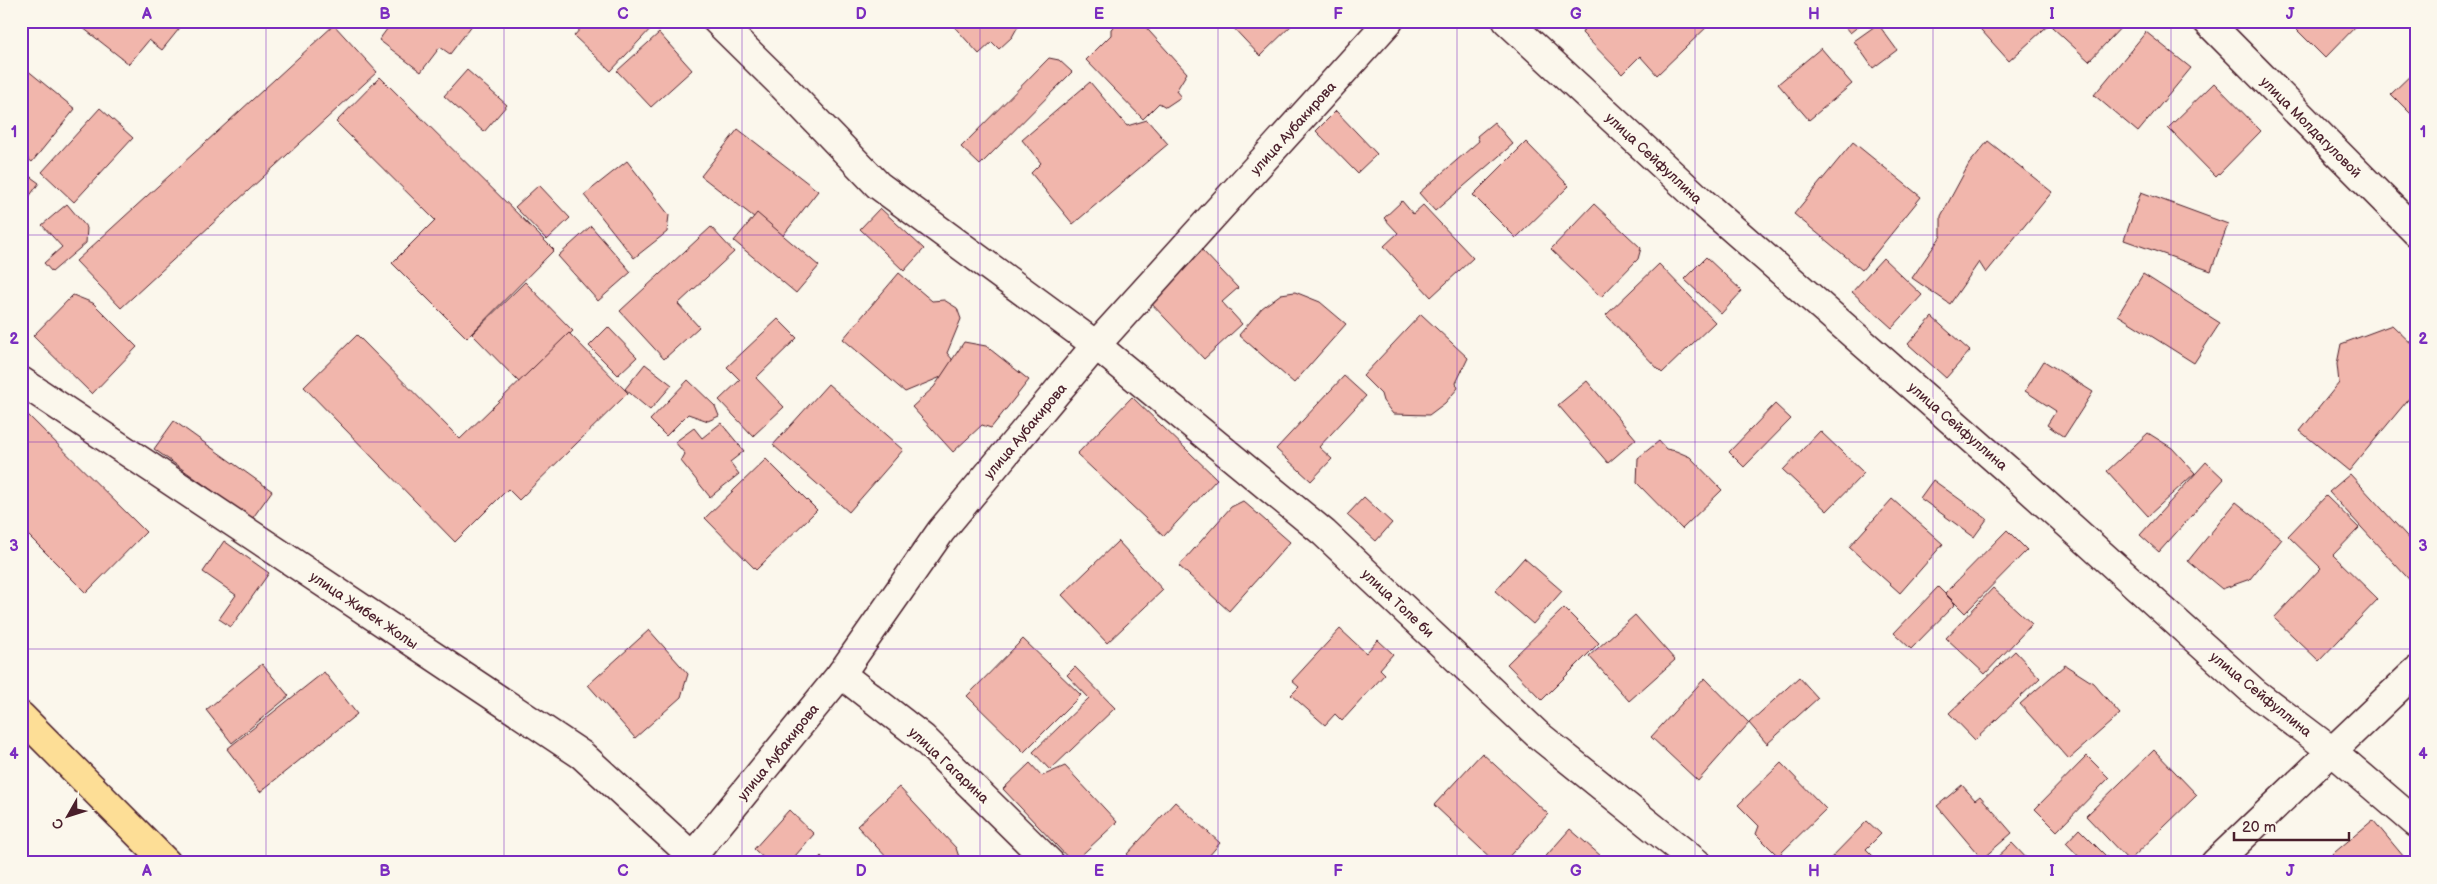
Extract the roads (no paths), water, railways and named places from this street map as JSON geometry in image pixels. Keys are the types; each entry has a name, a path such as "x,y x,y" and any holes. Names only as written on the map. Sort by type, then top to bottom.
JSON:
{"main road":[{"path":"21,716 167,863"}],"street":[{"name":"улица Аубакирова","path":"690,860 842,674 941,531 1096,346 1389,21"},
{"name":"улица Сейфуллина","path":"1507,21 1700,200 2018,479 2254,692 2332,751 2416,823"},
{"name":"улица Молдагуловой","path":"2207,21 2416,232"},
{"name":"улица Толе би","path":"725,26 878,186 1096,346 1324,533 1537,734 1697,863"},
{"name":"улица Жибек Жолы","path":"21,381 582,755 690,860"},
{"path":"2215,863 2416,671"},
{"name":"улица Гагарина","path":"842,674 923,738 1050,863"}]}
